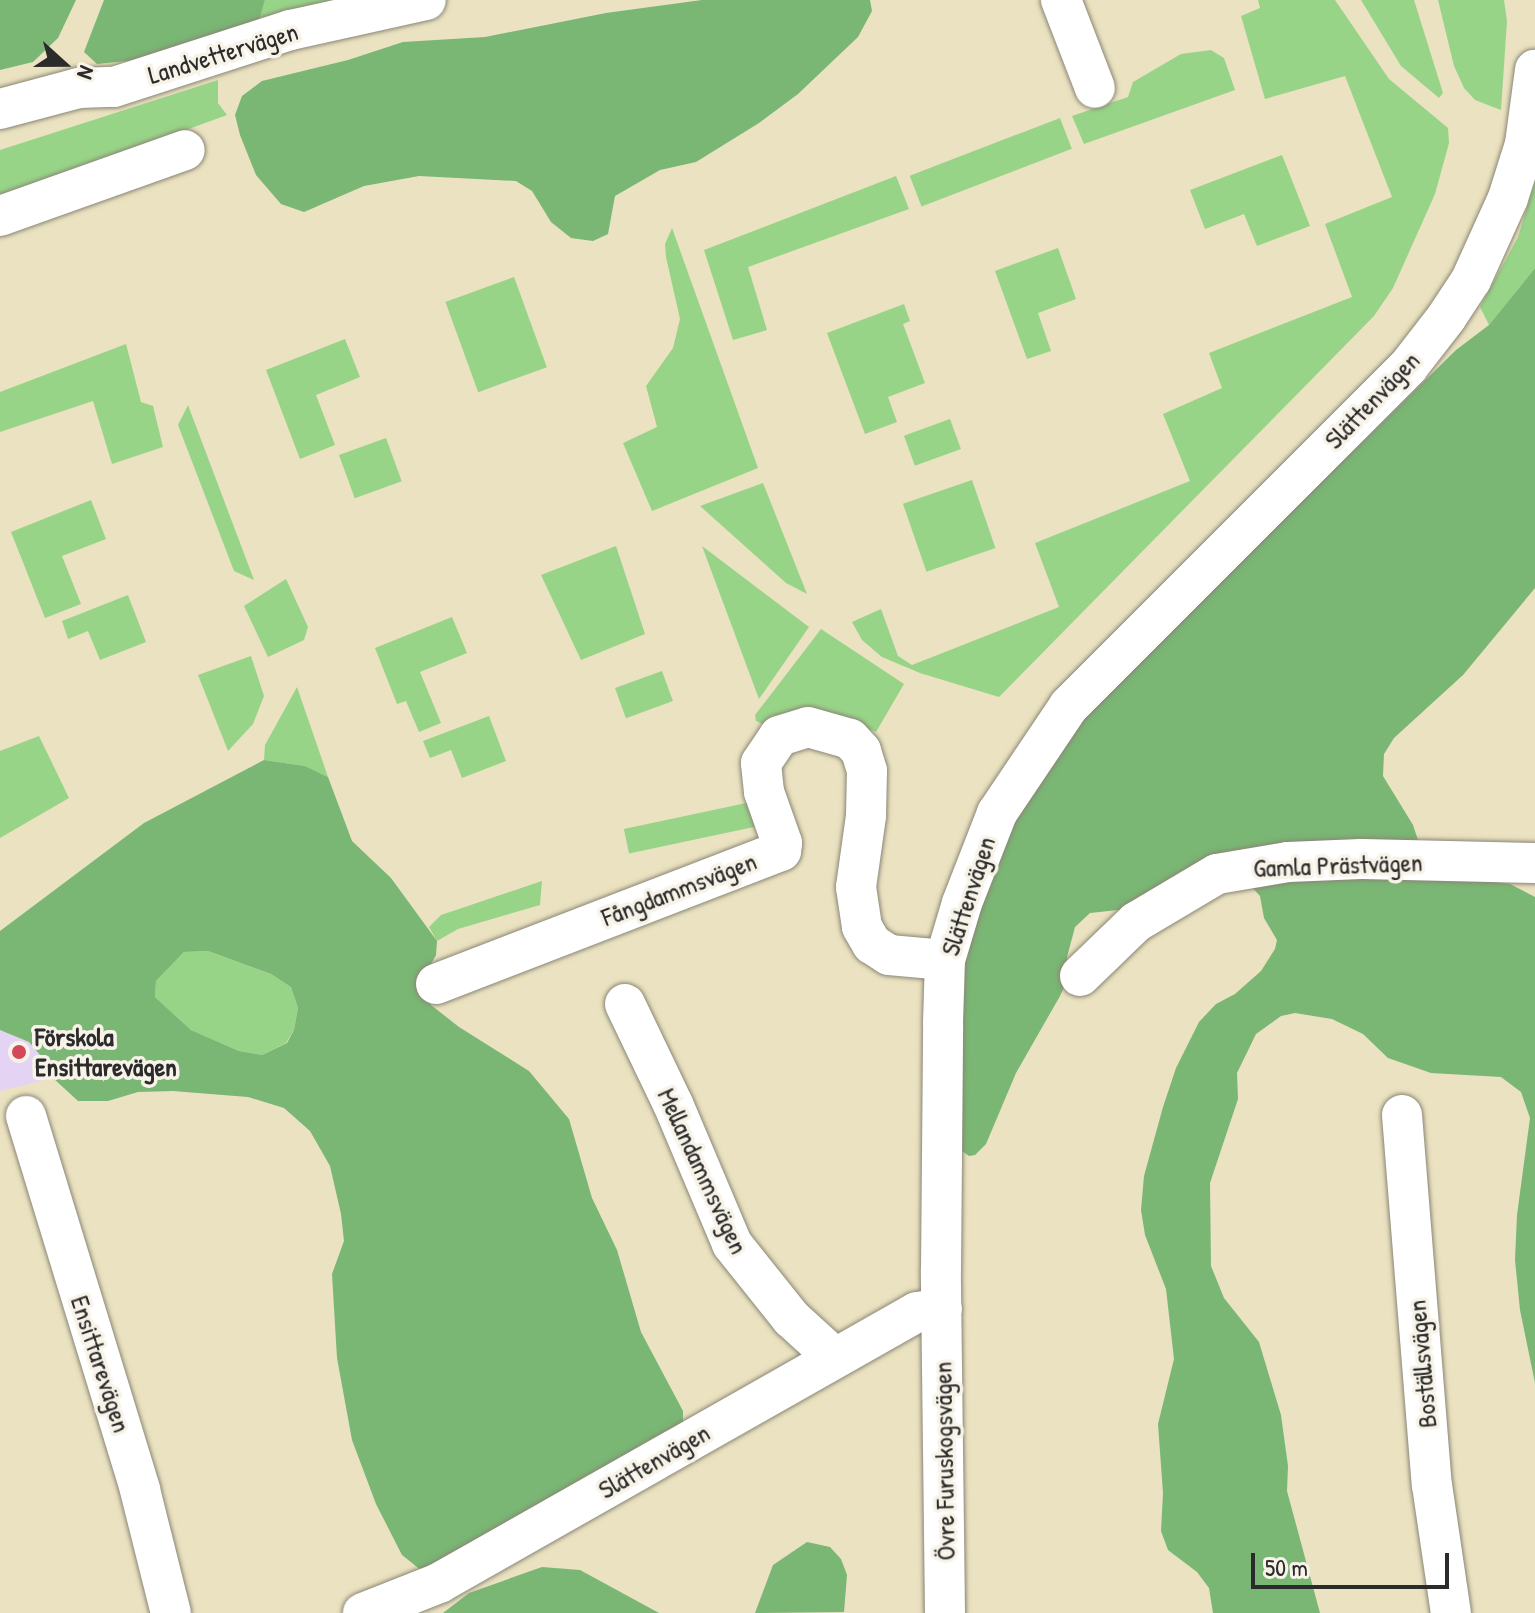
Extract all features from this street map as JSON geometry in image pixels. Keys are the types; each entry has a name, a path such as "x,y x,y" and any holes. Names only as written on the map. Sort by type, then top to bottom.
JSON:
{"street":[{"name":"Landvettervägen","path":"0,109 79,88 114,87 291,30 426,0"},
{"path":"1061,0 1095,88"},
{"name":"Slättenvägen","path":"363,1613 439,1583 917,1312 942,1309 945,960 962,903 997,813 1069,706 1408,367 1446,318 1471,280 1508,198 1525,144 1535,70"},
{"name":"Landvettervägen","path":"0,135 87,108 114,87"},
{"path":"0,216 185,150"},
{"name":"Fångdammsvägen","path":"436,984 781,851 782,843 764,792 761,763 779,736 808,727 850,739 861,751 867,771 866,816 856,887 859,916 867,936 872,944 889,955 945,960"},
{"name":"Gamla Prästvägen","path":"1080,976 1136,922 1217,874 1288,862 1535,863"},
{"name":"Mellandammsvägen","path":"625,1004 673,1104 732,1244 791,1318 835,1358"},
{"name":"Boställsvägen","path":"1402,1115 1432,1485 1451,1613"},
{"name":"Ensittarevägen","path":"26,1116 140,1490 171,1613"},
{"name":"Övre Furuskogsvägen","path":"942,1309 945,1613"}],"shaded area":[{"name":"Förskola Ensittarevägen","path":"0,1030 29,1042 46,1062 53,1078 0,1091"}],"green space":[{"path":"0,0 76,0 58,38 33,62 0,70"},
{"path":"104,0 265,0 259,20 136,60 97,64 84,52"},
{"path":"265,0 367,0 259,19"},
{"path":"702,0 870,0 872,11 858,37 798,94 759,123 696,162 660,170 615,196 608,234 593,241 571,238 551,222 532,191 516,181 419,176 364,186 304,212 281,204 256,175 240,135 235,115 242,96 262,81 348,60 403,42 485,37 606,13"},
{"path":"1258,0 1335,0 1389,79 1448,128 1449,143 1435,194 1393,288 1374,316 999,697 920,673 882,657 862,640 852,622 881,609 898,656 912,665 1059,607 1035,543 1190,481 1163,414 1222,388 1209,353 1352,297 1325,224 1392,197 1345,76 1265,99 1241,16 1260,8"},
{"path":"1361,0 1414,0 1443,93 1439,98 1401,66"},
{"path":"1438,0 1504,0 1507,21 1501,110 1475,100 1464,88 1454,66"},
{"path":"1211,50 1224,58 1235,90 1084,144 1072,116 1128,97 1133,82 1181,54"},
{"path":"218,80 218,103 227,115 0,198 0,150"},
{"path":"1060,118 1072,149 922,207 910,176"},
{"path":"1282,155 1310,226 1257,246 1244,214 1205,229 1190,190"},
{"path":"896,176 909,209 748,267 767,330 733,340 704,250"},
{"path":"1535,181 1535,268 1489,325 1480,307 1518,237"},
{"path":"672,228 758,468 652,511 623,443 657,427 646,386 673,348 680,319 666,257 665,244"},
{"path":"1058,248 1076,299 1038,313 1051,351 1027,359 995,271"},
{"path":"1535,268 1535,588 1463,675 1394,738 1384,754 1383,776 1413,825 1419,843 1468,878 1510,884 1535,897 1535,1383 1520,1310 1515,1260 1517,1215 1530,1118 1521,1092 1501,1077 1431,1073 1388,1058 1363,1034 1332,1019 1295,1013 1281,1016 1256,1034 1237,1073 1238,1099 1210,1183 1211,1266 1224,1298 1259,1342 1281,1415 1288,1466 1287,1491 1320,1613 1213,1613 1209,1588 1197,1572 1168,1550 1161,1531 1163,1493 1158,1424 1174,1359 1166,1289 1145,1235 1141,1210 1144,1176 1163,1107 1176,1068 1199,1022 1216,1004 1235,994 1261,971 1275,949 1277,940 1264,918 1260,896 1226,859 1127,909 1090,913 1075,927 1067,957 1069,977 1060,996 1016,1073 986,1144 975,1155 969,1156 955,1146 954,979 992,856 1060,740 1456,350 1489,325"},
{"path":"514,277 547,367 478,392 445,302"},
{"path":"904,304 910,321 903,324 925,383 888,397 897,422 865,434 827,333"},
{"path":"345,339 360,377 316,395 335,445 300,459 266,370"},
{"path":"126,344 141,402 153,406 163,447 112,464 93,401 0,432 0,392"},
{"path":"188,405 254,580 234,571 178,425"},
{"path":"950,419 961,449 915,466 904,436"},
{"path":"386,438 402,481 355,498 339,455"},
{"path":"972,480 995,548 926,572 903,504"},
{"path":"763,483 807,594 786,583 700,506"},
{"path":"91,500 106,539 62,556 81,604 45,618 11,532"},
{"path":"616,546 645,634 581,660 541,575"},
{"path":"702,546 809,627 759,699"},
{"path":"286,579 308,627 304,640 268,657 244,606"},
{"path":"128,595 146,642 100,660 88,631 68,639 62,621"},
{"path":"452,617 467,653 420,672 441,723 419,732 406,701 397,704 375,648"},
{"path":"821,629 904,684 876,732 854,723 765,725 756,721 755,715"},
{"path":"251,656 264,696 253,724 228,751 198,675"},
{"path":"662,671 673,701 626,718 615,688"},
{"path":"297,687 328,777 305,766 264,760 265,745"},
{"path":"489,716 506,761 462,778 451,750 430,758 423,741"},
{"path":"39,736 69,798 0,838 0,751"},
{"path":"264,760 305,766 328,777 352,841 391,878 437,941 436,955 426,973 426,993 431,1005 459,1027 529,1071 569,1119 592,1198 617,1250 641,1332 683,1411 683,1428 427,1575 402,1555 376,1504 352,1440 337,1358 332,1274 344,1241 341,1214 330,1166 310,1131 284,1108 248,1097 173,1091 138,1092 108,1101 78,1101 53,1078 46,1062 29,1042 0,1030 0,931 144,823","holes":["208,951 271,974 291,987 298,1008 294,1030 287,1043 262,1055 239,1051 191,1030 155,997 156,981 184,952"]},
{"path":"751,802 756,826 629,853 624,829"},
{"path":"542,881 540,905 458,929 437,941 429,927 441,915"},
{"path":"208,951 271,974 291,987 298,1008 294,1030 286,1043 262,1055 239,1051 191,1030 155,997 156,981 184,952"},
{"path":"807,1542 830,1547 841,1559 847,1575 844,1612 755,1613 773,1565"},
{"path":"542,1567 580,1570 659,1613 443,1613 469,1593"}],"place":[{"name":"Förskola Ensittarevägen","path":"19,1052"}]}
